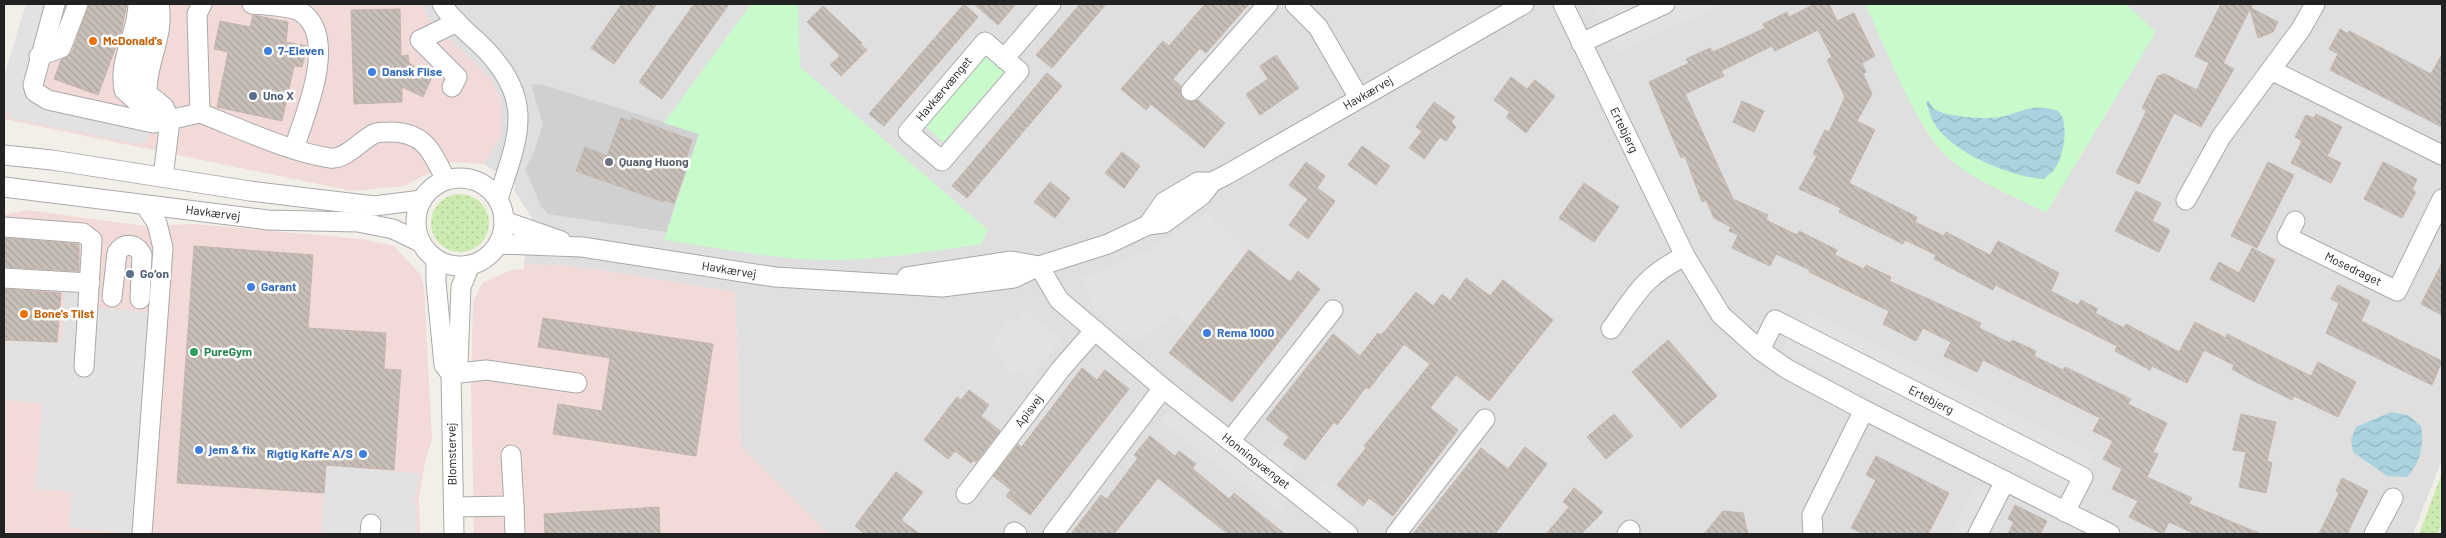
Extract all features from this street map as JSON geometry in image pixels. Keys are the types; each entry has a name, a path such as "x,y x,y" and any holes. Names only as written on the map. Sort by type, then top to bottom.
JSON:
{"street":[{"path":"55,4 39,56 33,85 34,92 48,100 153,123 170,121 200,113 294,148 331,158 342,156 374,133 395,132 416,136 428,146 446,180"},
{"path":"39,56 61,48 78,4"},
{"path":"140,4 122,65 124,90 146,110 170,121"},
{"path":"159,4 160,33 147,79 147,93 164,107 170,121 163,177"},
{"path":"200,113 197,14 202,4"},
{"path":"252,4 300,11 313,23 319,40 316,81 294,148"},
{"path":"442,4 493,58 512,86 518,105 519,122 514,148 498,199 504,221 498,244 486,257 470,265 458,266 436,259 420,242 416,220 422,200 436,184 458,178 480,183 498,199"},
{"path":"1004,59 1050,4"},
{"path":"1191,91 1268,4"},
{"path":"1295,4 1318,27 1359,98"},
{"name":"Havkærvej","path":"498,244 582,247 775,277 838,282 878,282 942,287 1014,278 1039,266 1108,244 1148,225 1164,223 1202,195 1212,182 1524,4"},
{"name":"Ertebjerg","path":"1563,4 1685,256 1721,315 1760,350 1787,369 2110,534"},
{"path":"1581,43 1665,4"},
{"path":"2186,200 2221,137 2301,29 2315,4"},
{"path":"452,87 457,77 420,40 457,22"},
{"name":"Havkærvænget","path":"984,42 1004,59 1019,71 942,161 908,132 984,42"},
{"path":"2271,70 2442,155"},
{"path":"480,183 514,148"},
{"path":"4,155 52,160 374,206 422,200"},
{"name":"Havkærvej","path":"4,188 268,220 358,222 393,229 420,242"},
{"name":"Mosedraget","path":"2295,221 2287,237 2397,291 2442,198"},
{"path":"142,534 163,248 157,223 145,205"},
{"name":"Havkærvej","path":"504,221 582,247"},
{"path":"4,227 86,234 92,240 84,367"},
{"path":"112,297 116,253 124,245 130,245 135,246 142,255 140,299"},
{"path":"1611,329 1645,282 1662,267 1685,256"},
{"name":"Blomstervej","path":"436,259 436,282 444,364 451,374 454,534"},
{"name":"Blomstervej","path":"451,374 458,363 461,286 470,265"},
{"name":"Honningvænget","path":"1039,266 1059,300 1163,388 1348,534"},
{"path":"4,278 90,290 112,297 159,301"},
{"path":"1230,441 1333,310"},
{"name":"Ertebjerg","path":"1760,350 1775,320 2082,477 2065,512"},
{"name":"Apisvej","path":"966,494 1060,370 1095,330"},
{"path":"451,374 486,370 576,383"},
{"path":"1053,534 1163,388"},
{"path":"1812,534 1812,515 1864,410"},
{"path":"1396,534 1485,419"},
{"path":"512,455 515,534"},
{"path":"1978,534 2004,481"},
{"path":"2374,534 2392,498"},
{"path":"454,507 514,506"}],"shaded area":[{"path":"26,4 65,4 39,82 45,92 153,117 147,142 132,143 10,118 4,106 4,76"},
{"path":"28,4 422,4 428,18 491,79 501,100 501,135 484,164 451,162 404,186 352,191 4,119 4,83"},
{"path":"422,4 2442,4 2442,460 2413,534 829,534 741,447 735,292 572,266 524,264 532,218 514,190 515,184 484,164 501,135 501,100 491,79 428,18"},
{"path":"1594,4 1712,4 1714,8 1617,53"},
{"name":"Quang Huong","path":"540,84 699,133 666,232 548,214 541,206 525,169 533,155 543,124 531,85"},
{"path":"27,210 145,226 196,224 362,239 394,246 421,275 424,286 432,440 425,462 419,497 420,534 4,534 4,215"},
{"path":"1206,212 1247,250 1188,325 1175,314 1136,343 1094,310 1082,278 1150,250"},
{"path":"524,264 572,266 735,292 741,447 829,534 474,534 471,382 473,302 482,283 511,270 524,269"},
{"path":"65,290 79,291 95,308 148,312 132,533 69,528 72,492 36,489 42,403 4,400 4,340 57,342 62,339"},
{"path":"1810,310 2095,455 2088,470 2070,479 2062,494 1782,351 1790,336 1803,326"},
{"path":"1025,311 1061,338 1031,378 1020,369 1014,376 1003,368 1007,361 989,347 1011,317 1017,321"},
{"path":"1170,408 1289,499 1279,512 1160,421"},
{"path":"1275,444 1299,463 1289,474 1266,456"},
{"path":"326,465 420,474 415,497 417,534 321,534"},
{"path":"1322,480 1357,508 1347,520 1313,492"},
{"path":"1974,485 1990,492 1969,534 1950,534"}],"green space":[{"path":"751,4 798,4 800,67 988,230 981,244 874,258 816,260 772,256 664,240 699,134 664,123"},
{"path":"1865,4 2126,4 2156,32 2046,213 1980,180 1956,165 1946,156 1934,142 1911,105"},
{"path":"985,52 1006,70 943,142 924,125"},
{"path":"460,194 471,196 484,207 489,223 487,234 476,247 460,252 449,250 436,239 431,223 433,212 444,199"},
{"path":"2442,473 2442,522 2438,534 2419,534"}],"water":[{"path":"1926,101 1929,101 1936,110 1968,117 2001,117 2042,107 2058,111 2062,116 2065,131 2063,149 2057,165 2044,179 2017,174 1987,163 1959,148 1939,130 1934,124"},
{"path":"2391,412 2408,415 2421,426 2422,447 2416,465 2407,477 2387,476 2353,452 2351,439 2356,427"}],"building":[{"name":"McDonald's","path":"89,4 127,4 121,33 98,95 54,79 61,60 72,52"},
{"path":"622,4 657,4 614,64 591,48"},
{"path":"694,4 729,4 662,99 639,82"},
{"path":"964,4 978,17 884,126 869,114"},
{"path":"974,4 1016,4 998,25"},
{"path":"1080,4 1106,4 1052,68 1036,55"},
{"path":"1205,4 1249,4 1206,53 1200,48 1173,79 1181,86 1180,94 1184,100 1189,102 1198,100 1225,123 1204,148 1151,104 1146,110 1121,89 1163,41 1169,46"},
{"path":"1815,4 1829,4 1837,21 1854,13 1875,56 1862,63 1866,72 1863,74 1872,94 1857,121 1875,130 1849,183 1917,217 1915,222 1944,236 1946,232 1990,255 1998,241 2059,273 2051,291 2078,305 2081,300 2098,309 2095,313 2124,328 2126,324 2179,352 2195,322 2226,338 2227,334 2311,376 2318,362 2356,382 2338,417 2294,396 2292,400 2250,379 2232,369 2234,365 2204,350 2187,383 2152,366 2150,370 2115,351 2117,346 1995,285 1993,290 1934,259 1936,255 1905,240 1903,244 1839,212 1841,208 1799,189 1817,156 1813,154 1825,130 1829,132 1845,97 1827,60 1832,57 1818,30 1775,51 1772,46 1721,71 1724,76 1685,94 1733,199 1768,215 1766,220 1797,235 1799,231 1837,250 1835,255 1864,269 1866,265 1891,277 1889,281 1981,323 1979,328 2010,343 2012,340 2036,351 2034,356 2063,370 2065,367 2131,399 2128,404 2167,423 2153,452 2158,454 2147,477 2192,498 2189,504 2261,534 2195,534 2169,522 2163,534 2129,517 2138,501 2112,489 2122,469 2103,459 2113,441 2093,431 2100,418 1983,360 1977,372 1944,356 1951,342 1923,328 1916,341 1883,324 1889,311 1776,254 1770,266 1732,248 1738,235 1729,231 1731,227 1714,218 1706,200 1702,202 1685,156 1681,158 1649,82 1689,63 1686,59 1710,48 1713,52 1765,28 1763,24 1787,12 1789,17"},
{"path":"2221,4 2253,4 2251,8 2278,22 2273,32 2258,38 2250,9 2223,63 2234,69 2201,127 2174,113 2139,184 2116,173 2145,114 2146,110 2142,108 2158,76 2165,74 2197,90 2209,63 2195,56"},
{"path":"823,6 867,50 841,76 830,65 840,56 807,22"},
{"path":"400,9 401,56 408,55 409,63 432,77 423,97 402,87 402,102 354,104 351,10"},
{"path":"253,15 288,22 286,42 307,46 302,67 294,66 282,121 217,107 228,52 214,49 220,21 250,27"},
{"path":"2340,29 2348,34 2349,31 2431,74 2442,54 2442,127 2330,70 2338,54 2329,49"},
{"path":"1276,55 1299,88 1260,115 1246,94 1268,79 1260,66"},
{"path":"1047,73 1062,86 967,198 952,186"},
{"path":"1511,77 1527,89 1535,80 1555,96 1526,133 1506,117 1510,112 1494,100"},
{"path":"1742,101 1764,111 1754,132 1733,122"},
{"path":"1434,102 1455,117 1451,122 1456,127 1446,141 1440,137 1424,159 1409,148 1422,131 1416,127"},
{"path":"2316,114 2342,127 2327,156 2341,163 2331,183 2291,163 2302,141 2295,137 2306,115 2314,118"},
{"path":"621,118 631,121 632,118 692,140 684,165 687,166 674,203 665,200 664,202 576,171 585,147 607,156"},
{"path":"1362,146 1390,166 1376,185 1348,165"},
{"path":"1122,152 1140,166 1124,188 1105,173"},
{"path":"1306,162 1325,176 1317,188 1335,201 1308,239 1289,225 1308,199 1289,185"},
{"path":"2268,162 2294,175 2257,248 2231,236"},
{"path":"2383,162 2417,179 2412,190 2416,192 2402,218 2364,199"},
{"path":"1050,182 1070,198 1055,218 1034,202"},
{"path":"1584,183 1619,207 1594,242 1559,218"},
{"path":"2136,191 2161,203 2152,221 2170,230 2159,252 2115,231"},
{"path":"4,238 79,244 79,271 4,267"},
{"path":"194,246 313,255 308,328 386,333 384,369 401,370 394,470 326,465 324,493 177,483"},
{"path":"2252,248 2275,260 2254,302 2210,279 2219,262 2239,273"},
{"path":"1249,250 1290,282 1298,271 1320,289 1232,402 1169,353"},
{"path":"2442,263 2442,315 2421,304"},
{"path":"1466,278 1490,296 1503,280 1553,320 1489,401 1456,375 1430,408 1458,430 1393,516 1369,498 1363,506 1337,485 1366,448 1364,446 1430,364 1404,344 1369,389 1366,387 1337,425 1334,422 1305,460 1283,444 1289,437 1266,419 1333,334 1360,356 1378,333 1380,335 1385,331 1416,292 1433,306 1442,294 1450,301"},
{"path":"2338,285 2370,301 2361,321 2442,361 2432,385 2326,333 2339,303 2331,299"},
{"path":"4,289 61,293 57,342 4,340"},
{"path":"543,318 713,344 696,456 553,434 558,404 602,411 610,358 538,347"},
{"path":"1668,340 1717,396 1681,428 1632,372"},
{"path":"1082,368 1097,380 1105,370 1129,389 1030,515 1006,496 1011,490 993,476 1018,444 1021,447 1024,444"},
{"path":"969,390 989,405 981,416 1000,431 976,462 973,460 971,463 955,451 948,459 924,440 957,397 961,400"},
{"path":"1614,414 1633,436 1606,459 1587,437"},
{"path":"2241,414 2276,422 2267,461 2272,463 2266,493 2239,487 2246,452 2233,450"},
{"path":"1150,436 1175,456 1179,451 1196,464 1192,468 1229,499 1234,493 1285,534 1228,534 1158,478 1114,534 1071,534 1101,495 1107,499 1138,458 1134,455"},
{"path":"1525,447 1547,464 1495,534 1413,534 1481,448 1508,469"},
{"path":"1876,456 1949,493 1928,534 1864,534 1851,528 1876,480 1866,475"},
{"path":"896,472 923,492 901,520 920,534 865,534 855,526"},
{"path":"2342,478 2368,491 2347,534 2319,534 2339,493 2336,491"},
{"path":"1574,488 1603,512 1581,534 1546,534 1569,507 1563,502"},
{"path":"2015,505 2047,521 2040,534 2008,534 2014,522 2008,519"},
{"path":"659,507 660,534 545,534 544,514"},
{"path":"1723,511 1743,513 1748,534 1704,534"}],"place":[{"name":"McDonald's","path":"93,41"},
{"name":"7-Eleven","path":"268,51"},
{"name":"Dansk Flise","path":"372,72"},
{"name":"Uno X","path":"253,96"},
{"name":"Quang Huong","path":"609,162"},
{"name":"Go‘on","path":"130,274"},
{"name":"Garant","path":"251,287"},
{"name":"Bone's Tilst","path":"24,314"},
{"name":"Rema 1000","path":"1207,333"},
{"name":"PureGym","path":"194,352"},
{"name":"jem & fix","path":"199,450"},
{"name":"Rigtig Kaffe A/S","path":"363,454"}]}
